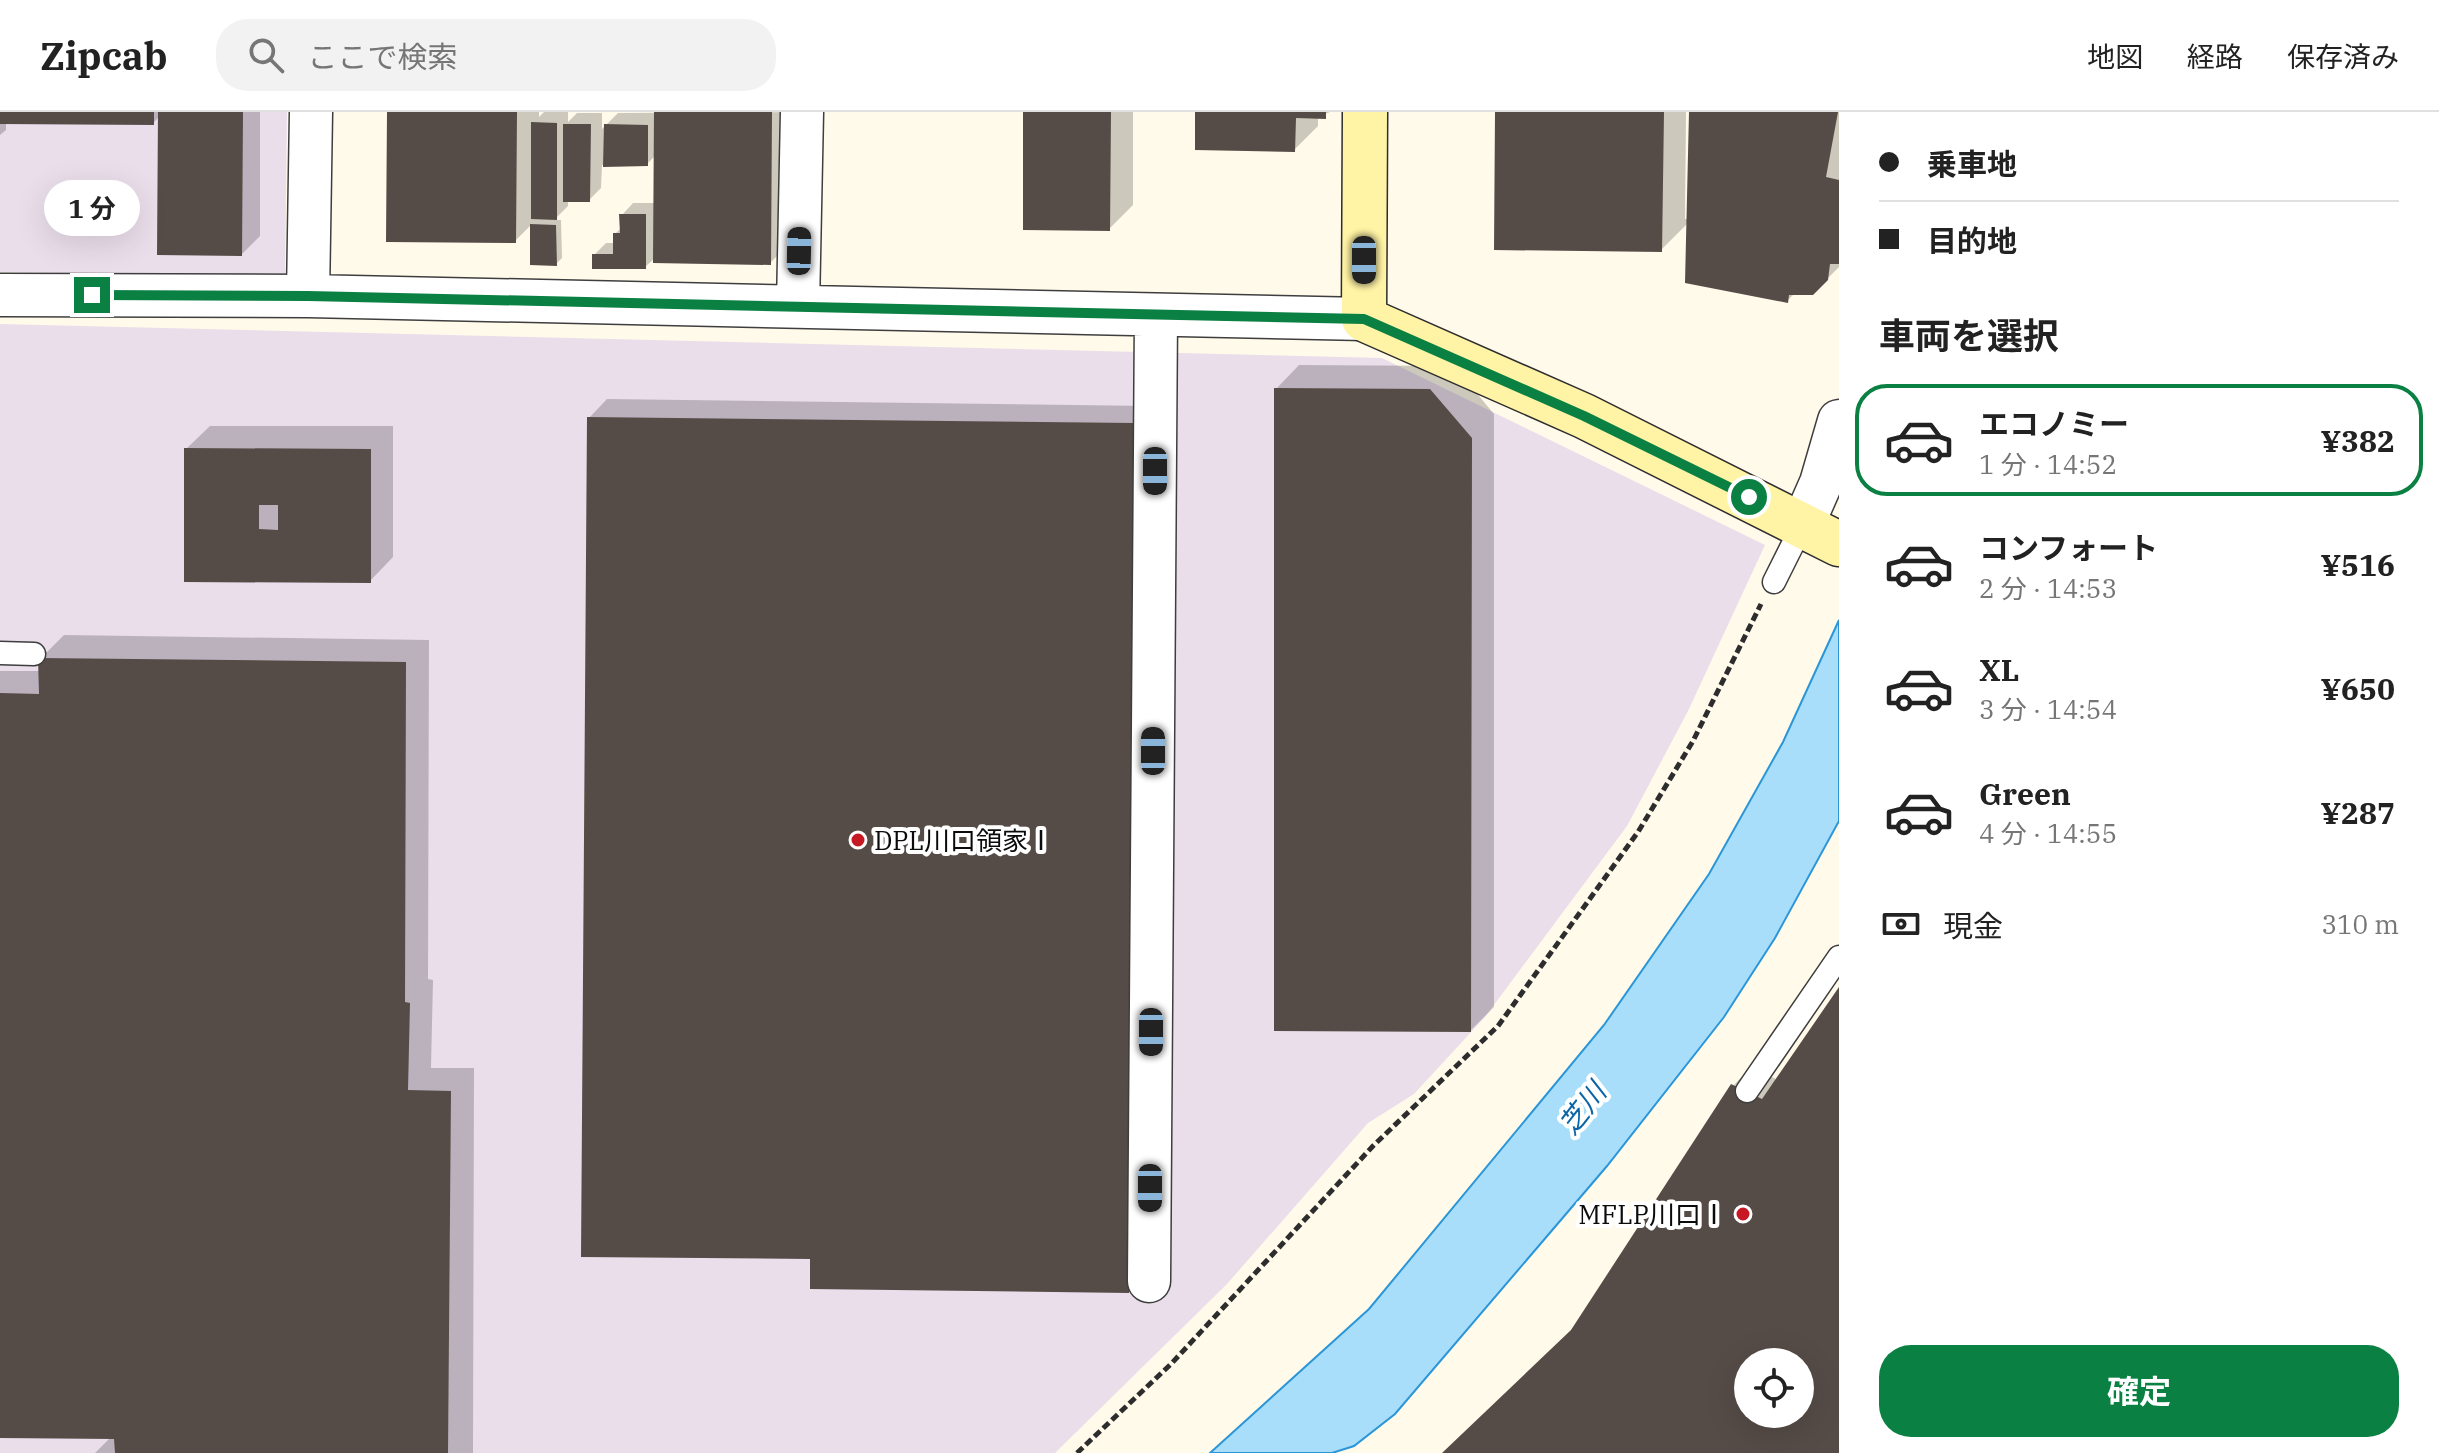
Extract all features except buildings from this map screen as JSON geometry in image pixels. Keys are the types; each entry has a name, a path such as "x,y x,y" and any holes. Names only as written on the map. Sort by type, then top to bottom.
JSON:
{"street":[{"path":"308,296 311,112"},
{"path":"798,306 802,112"},
{"path":"1364,319 1365,112"},
{"path":"0,295 308,296 1364,319 1584,416 1822,535 1821,483 1839,421"},
{"path":"1149,1281 1156,315"}],"lane":[{"path":"1774,582 1822,535"},
{"path":"0,653 34,654"},
{"path":"1747,1091 1839,957"}],"path":[{"path":"1077,1453 1171,1364 1373,1146 1498,1026 1638,832 1693,741 1774,582"}],"shaded area":[{"path":"0,112 287,112 285,277 0,272"},
{"path":"0,324 1382,358 1765,545 1688,711 1627,826 1485,1017 1414,1094 1368,1123 1227,1284 1055,1453 0,1453"}],"water":[{"name":"芝川","path":"1839,620 1839,821 1775,938 1724,1017 1607,1166 1395,1414 1354,1446 1332,1453 1210,1453 1369,1309 1604,1025 1709,874 1783,742"}],"place":[{"name":"DPL川口領家Ⅰ","path":"858,840"},
{"name":"MFLP川口Ⅰ","path":"1743,1214"}],"route":[{"path":"92,295 308,296 1364,319 1584,416 1749,497"}]}
